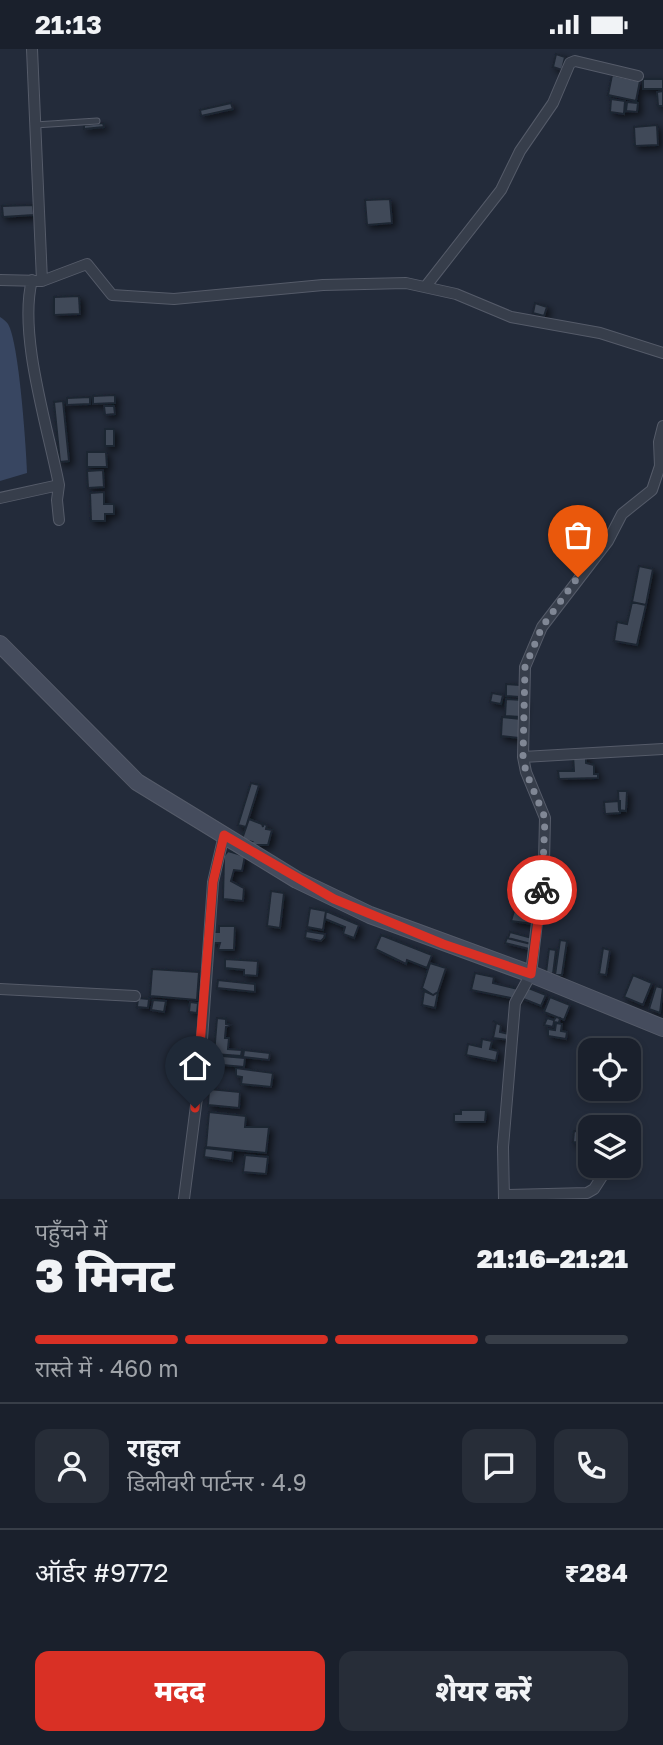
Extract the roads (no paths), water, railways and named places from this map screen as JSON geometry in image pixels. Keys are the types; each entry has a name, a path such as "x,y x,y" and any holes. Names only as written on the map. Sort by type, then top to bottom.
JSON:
{"street":[{"path":"32,49 37,280 26,302 59,485 59,520"},
{"path":"426,286 501,190 520,151 553,103 570,64 580,62 638,76"},
{"path":"0,279 37,280 86,264 107,292 117,296 174,299 376,282 426,286 511,317 600,333 663,353"},
{"path":"601,1178 594,1189 587,1193 504,1197 503,1147 515,1003 531,974 539,917 545,818 526,772 523,757 524,680 529,655 548,618 608,541 622,515 653,490 660,466 659,442 663,426"},
{"path":"0,498 59,485"},
{"path":"0,644 136,782 334,899 443,944 531,974 663,1028"},
{"path":"523,757 663,749"},
{"path":"184,1199 199,1082 213,882 224,835"},
{"path":"0,989 135,996"}],"lane":[{"path":"35,125 97,121"}],"water":[{"path":"0,317 8,324 15,351 27,473 0,481"}]}
